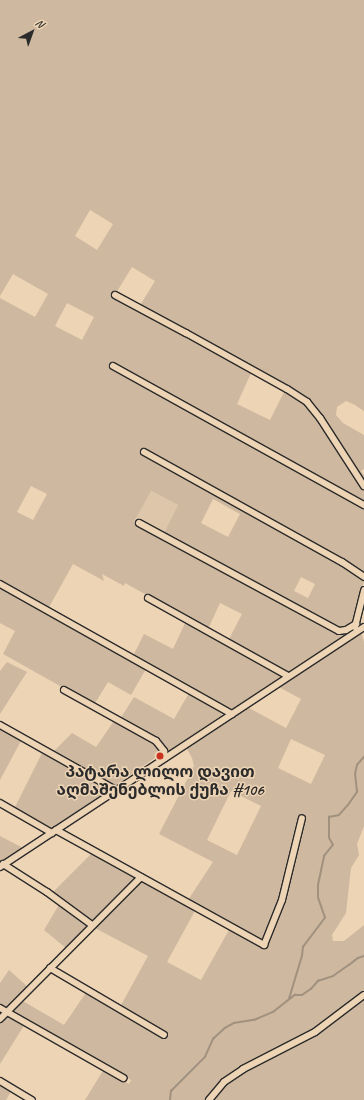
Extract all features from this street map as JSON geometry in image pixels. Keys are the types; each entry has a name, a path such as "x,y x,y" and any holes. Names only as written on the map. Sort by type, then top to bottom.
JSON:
{"street":[{"path":"115,295 287,389 307,402 324,424 364,486"},
{"path":"113,366 364,505"},
{"path":"144,452 342,562 364,576"},
{"path":"139,523 338,631 343,631 356,624"},
{"path":"0,584 232,714"},
{"path":"353,635 364,590"},
{"path":"148,598 288,676"},
{"path":"92,925 47,892 2,865 364,627"},
{"path":"64,690 156,741 164,751 165,758"},
{"path":"0,724 116,790"},
{"path":"0,803 264,944 282,900 302,818"},
{"path":"0,1019 141,877"},
{"path":"50,968 164,1035"},
{"path":"209,1100 224,1082 243,1069 314,1032 364,995"},
{"path":"0,1008 124,1078"},
{"path":"0,1081 32,1100"}],"shaded area":[{"path":"0,0 364,0 364,411 346,401 337,407 336,415 343,423 364,435 364,469 361,471 364,475 364,581 351,626 339,630 164,533 178,505 151,491 134,522 337,633 347,633 286,673 228,641 242,614 220,603 208,629 125,583 124,586 102,574 104,581 73,564 48,609 0,582 0,298 35,317 48,294 13,274 0,296","holes":["90,210 113,224 97,250 75,236","132,267 155,281 139,307 116,293","67,303 94,317 82,340 55,326","251,373 285,390 270,420 237,404","31,486 47,494 33,520 17,512","213,499 240,514 228,537 201,523","301,577 315,584 308,598 294,591"]},
{"path":"150,491 178,505 164,533 136,518"},
{"path":"0,587 146,669 131,695 108,682 94,705 3,654 15,631 0,623"},
{"path":"186,621 281,675 280,677 229,711 132,658 144,634 173,649"},
{"path":"361,632 364,642 364,826 357,844 359,855 351,868 346,913 332,935 333,941 344,941 364,925 364,1100 85,1100 104,1069 129,1084 131,1080 10,1011 21,1000 64,1025 87,991 166,1037 167,1035 120,1007 148,956 93,927 146,877 188,900 213,862 159,834 194,766 192,758 186,747 247,707 286,728 301,699 277,686","holes":["291,739 325,755 311,784 278,768","231,791 261,806 237,855 207,840","196,909 230,928 201,980 167,962"]},
{"path":"7,662 27,672 0,714 0,671"},
{"path":"189,693 219,710 222,715 167,752 157,738 120,719 134,697 174,719"},
{"path":"114,721 154,742 162,753 114,786 53,752 72,733 96,747"},
{"path":"0,726 22,739 0,780"},
{"path":"43,751 113,789 50,830 14,809"},
{"path":"0,836 23,848 0,863"},
{"path":"92,853 135,877 136,880 93,922 91,922 52,893"},
{"path":"60,903 89,926 67,949 44,930"},
{"path":"9,970 29,988 6,1010 0,1007 0,983"},
{"path":"7,1014 25,1024 0,1064 0,1021"},
{"path":"0,1081 13,1088 6,1100 0,1100"}],"waterway":[{"path":"289,999 302,956 303,947 325,918 318,898 318,885 324,856 333,845 329,838 329,817 339,815 357,792 355,774 357,765 364,757"},
{"path":"170,1100 171,1091 205,1057 213,1039 225,1028 234,1023 254,1020 273,1012 295,995 302,995 311,989 318,981 333,976 358,958 364,956"}],"place":[{"name":"პატარა ლილო დავით აღმაშენებლის ქუჩა #106","path":"160,756"}]}
